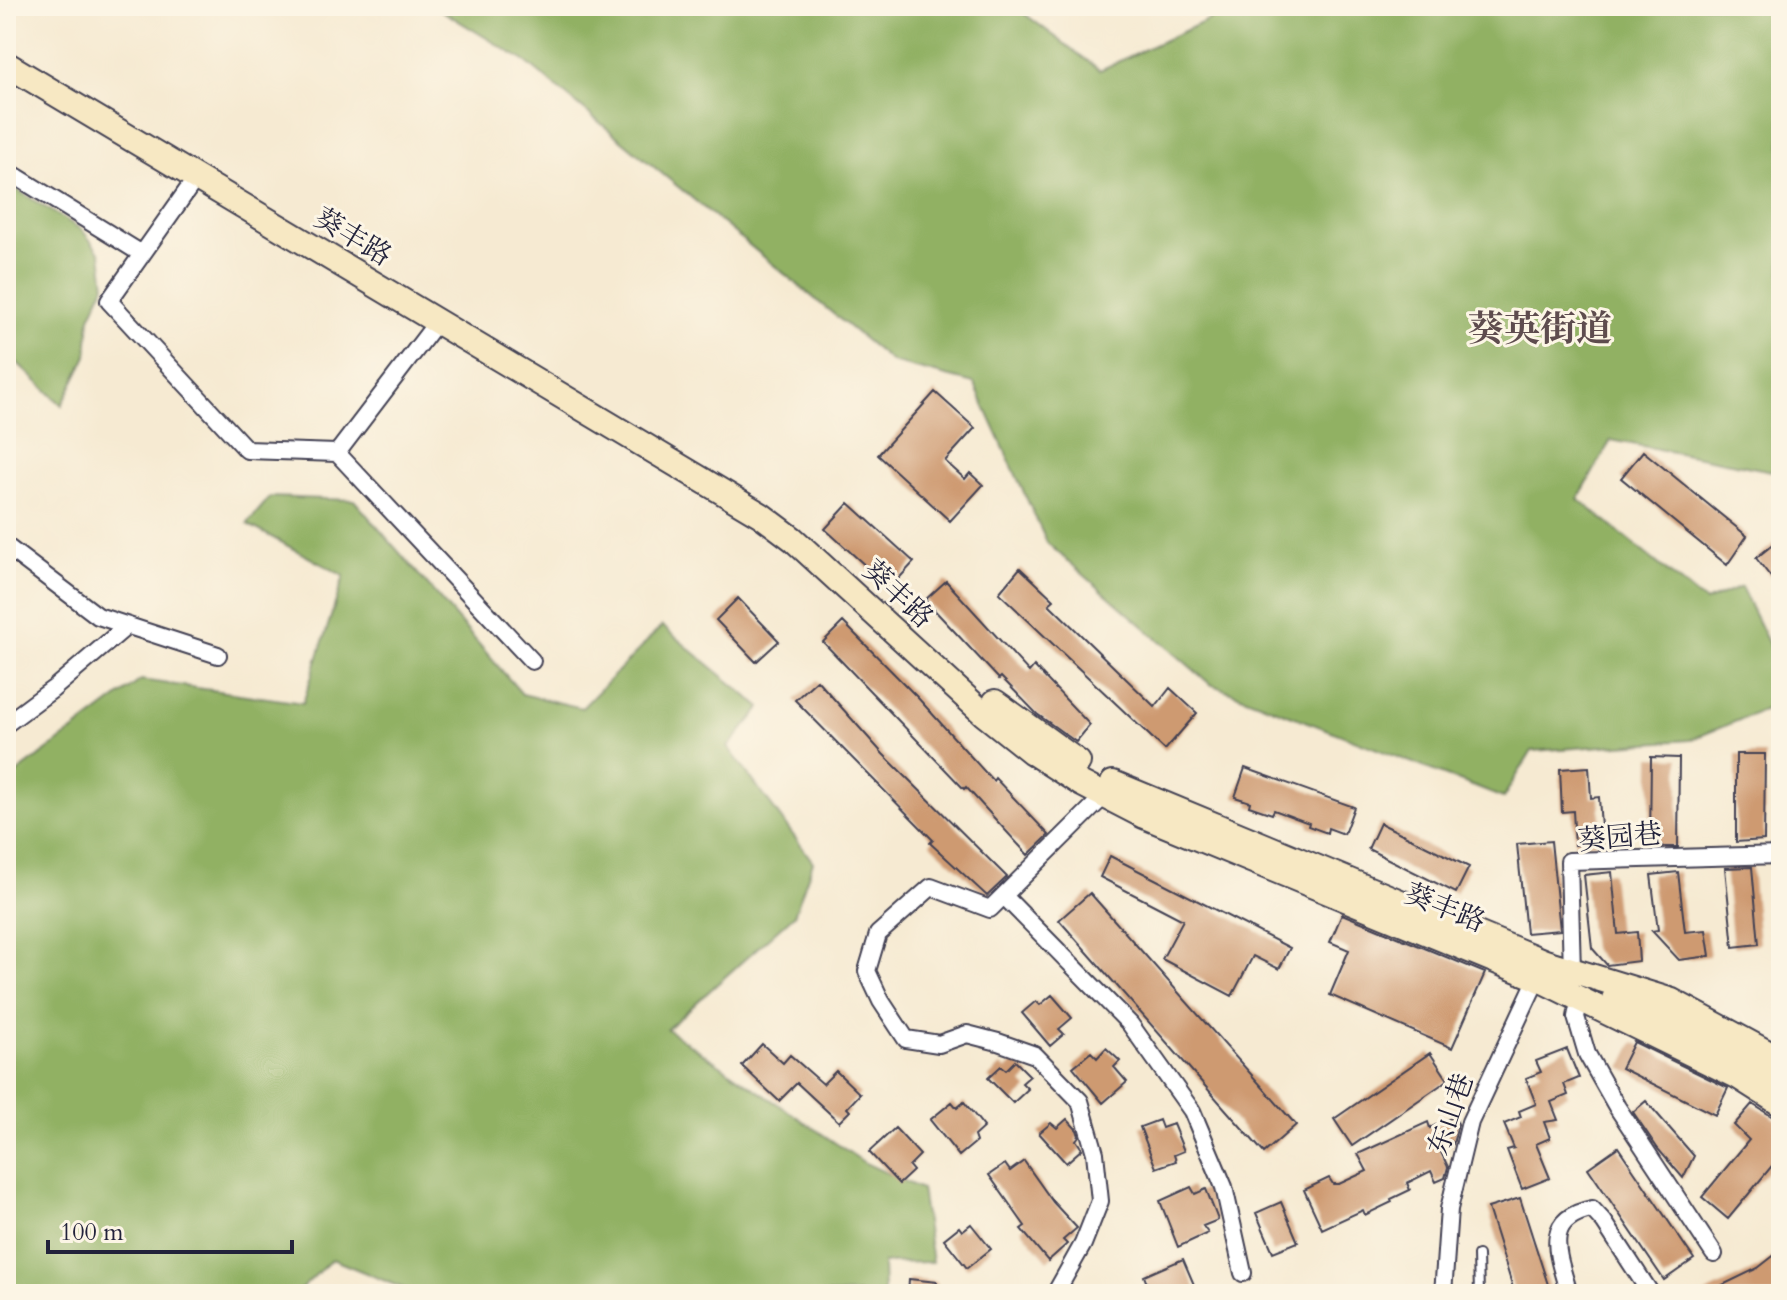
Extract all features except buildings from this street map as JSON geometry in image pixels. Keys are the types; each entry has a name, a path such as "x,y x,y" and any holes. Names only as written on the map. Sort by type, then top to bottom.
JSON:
{"main road":[{"name":"葵丰路","path":"6,46 786,513 985,694 1110,790"},
{"name":"葵丰路","path":"6,64 761,515 793,539 983,713 1032,752 1110,790 1541,970 1580,998 1737,1076 1781,1104"},
{"name":"葵丰路","path":"1541,970 1572,972 1672,1001 1781,1060"},
{"path":"1541,970 1679,1027 1743,1059 1781,1084"}],"street":[{"path":"6,170 142,254"},
{"path":"196,178 109,301 247,450 337,453 532,661"},
{"path":"337,453 437,322"},
{"path":"6,546 98,616 218,655"},
{"path":"6,724 127,626"},
{"path":"1055,1294 1083,1244 1100,1201 1095,1153 1080,1101 1035,1055 967,1034 939,1044 906,1039 881,1001 867,971 878,934 931,887 990,909 1110,790"},
{"name":"葵园巷","path":"1572,972 1569,861 1781,855"},
{"path":"1004,896 1130,1024 1192,1111 1224,1187 1243,1273"},
{"name":"东山巷","path":"1443,1294 1449,1209 1470,1122 1541,970"},
{"path":"1580,998 1576,1017 1587,1054 1617,1107 1714,1254"},
{"path":"1569,1294 1557,1252 1558,1232 1562,1221 1574,1212 1592,1209 1604,1222 1651,1294"}],"lane":[{"path":"1478,1255 1479,1294"}],"green space":[{"path":"434,6 1014,6 1100,70 1238,6 1781,6 1781,480 1777,472 1611,440 1578,499 1705,602 1741,587 1781,669 1781,703 1690,740 1532,751 1503,798 1210,684 1047,543 974,383 892,362 526,62"},
{"path":"6,183 82,230 101,254 105,285 90,317 87,356 62,405 6,352"},
{"path":"270,497 354,500 522,694 582,708 662,626 761,708 728,747 813,862 794,915 667,1029 865,1163 921,1189 932,1262 883,1263 884,1294 417,1294 332,1259 296,1294 6,1294 6,781 141,680 303,703 344,576 247,524"}],"district":[{"name":"葵英街道","path":"1540,329"}]}
